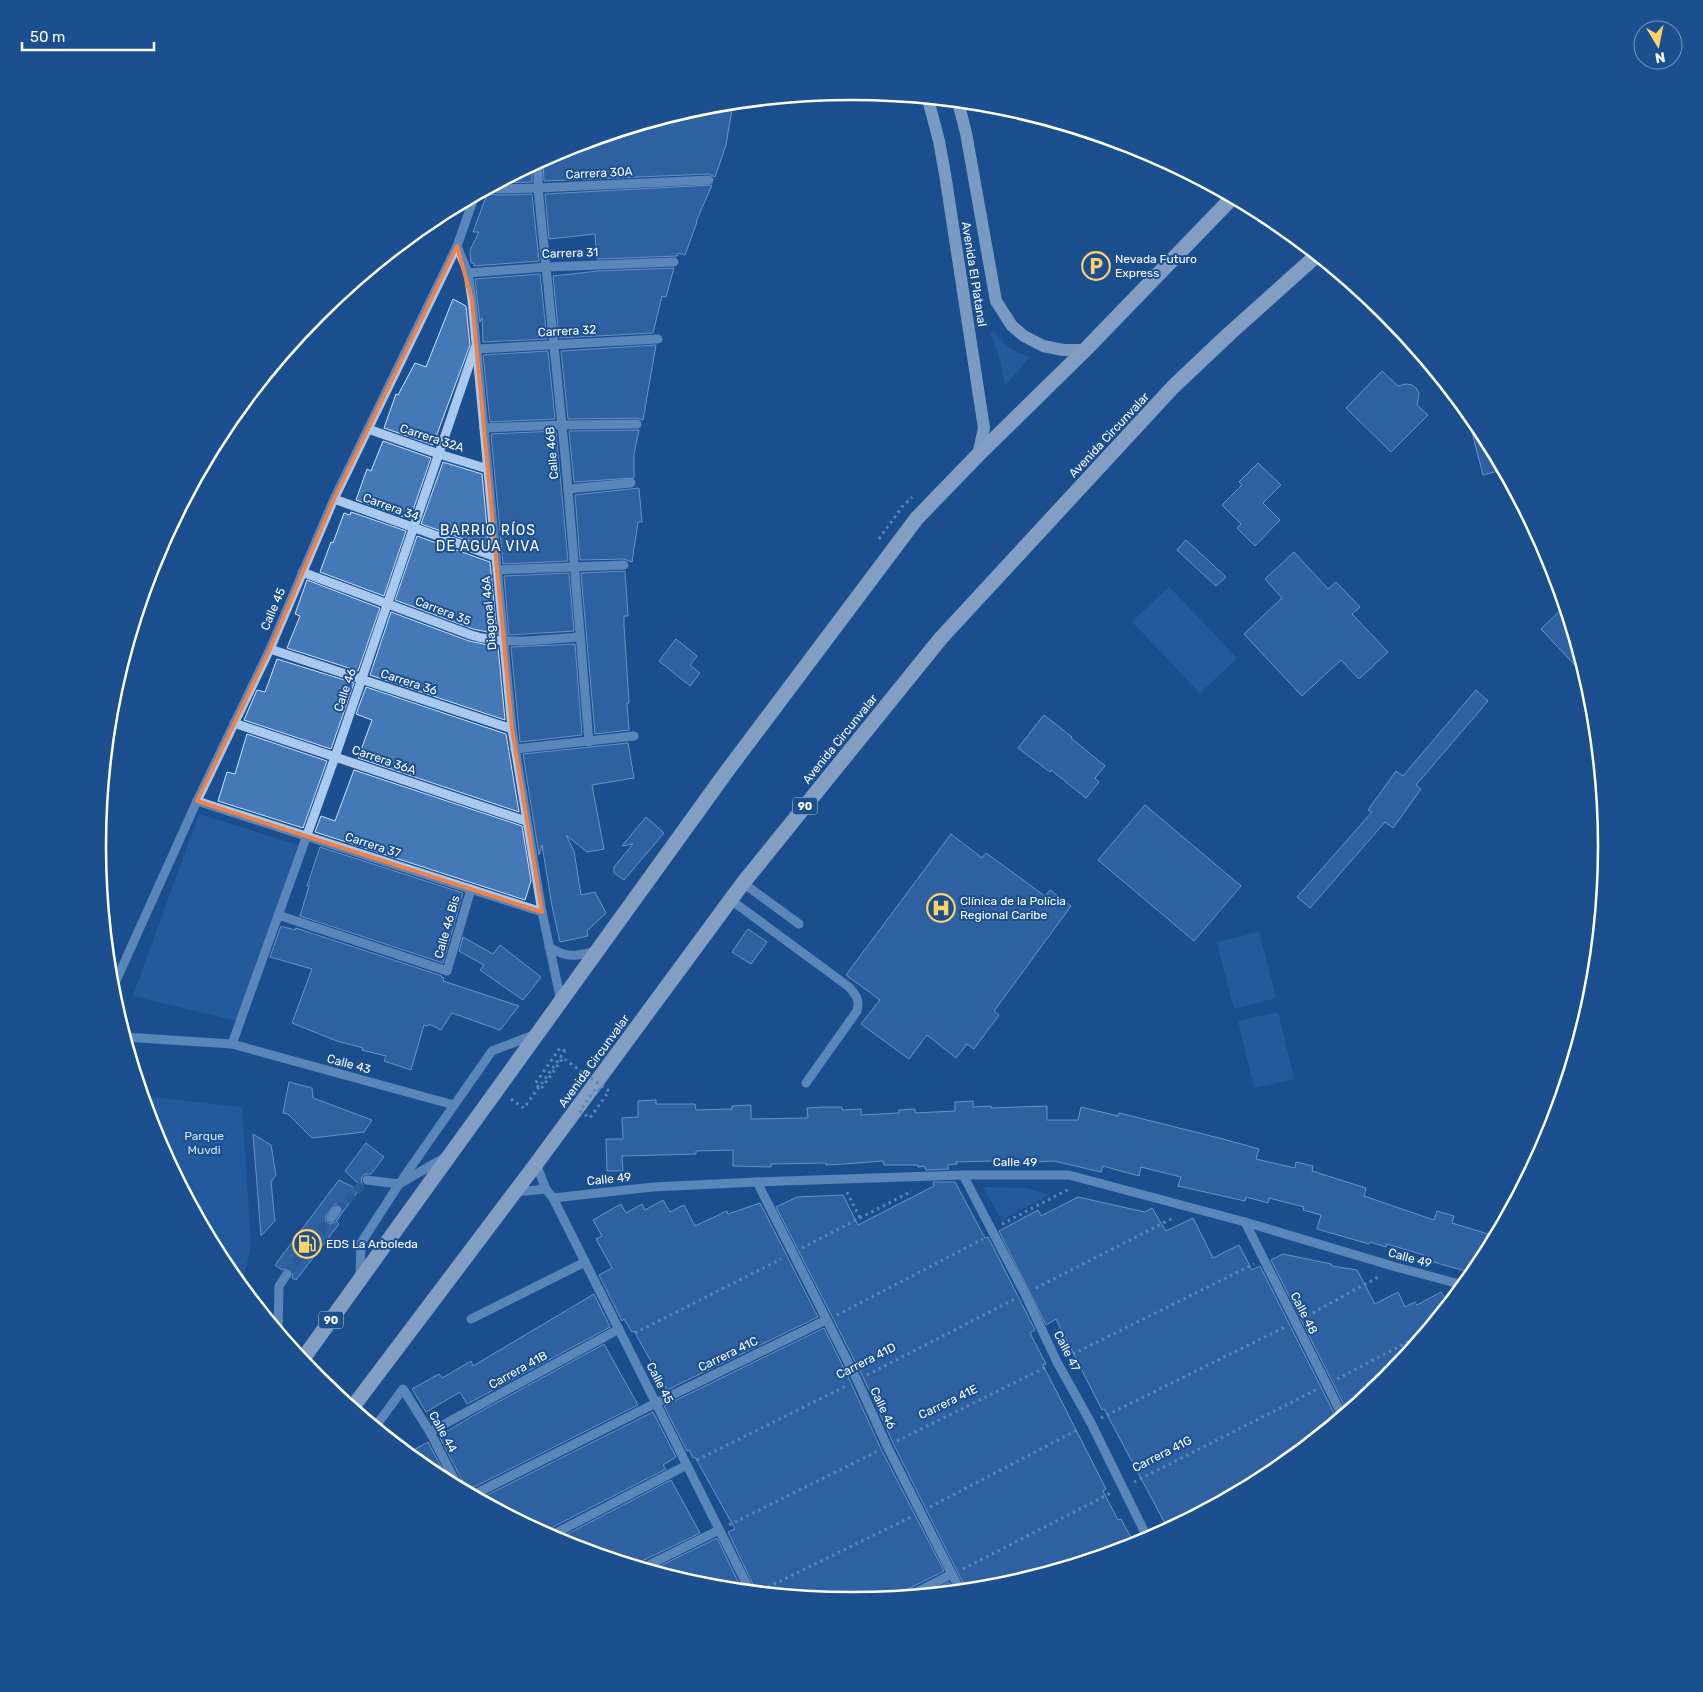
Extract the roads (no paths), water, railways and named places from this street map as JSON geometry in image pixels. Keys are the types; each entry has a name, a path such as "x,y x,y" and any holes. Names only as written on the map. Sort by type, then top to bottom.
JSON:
{"highway":[{"name":"90","path":"306,1354 727,771 917,518 1085,350 1228,202"},
{"name":"Avenida Circunvalar","path":"356,1403 536,1164 743,883 947,631 1174,387 1229,334 1312,259"}],"main road":[{"name":"Avenida El Platanal","path":"929,104 945,174 984,428 978,455"},
{"name":"Avenida El Platanal","path":"959,108 966,133 996,301 1012,326 1024,336 1043,346 1063,350 1085,350"}],"street":[{"name":"Calle 46B","path":"538,170 538,188 555,345 590,742"},
{"name":"Carrera 30A","path":"500,189 709,180"},
{"path":"457,246 472,204"},
{"name":"Diagonal 46A","path":"457,246 468,273 472,300 512,729 542,912 562,1001"},
{"name":"Calle 45","path":"118,977 197,801 270,648 334,500 457,246"},
{"name":"Carrera 31","path":"468,273 547,267 674,262"},
{"name":"Carrera 32","path":"477,346 555,345 658,339"},
{"name":"Calle 46","path":"232,1044 335,757 477,346"},
{"path":"484,428 637,424"},
{"name":"Carrera 32A","path":"368,429 488,469"},
{"path":"568,489 630,483"},
{"name":"Carrera 34","path":"334,500 496,557"},
{"path":"497,570 624,565"},
{"name":"Carrera 35","path":"302,572 471,635 490,640 504,642 580,637"},
{"name":"Carrera 36","path":"270,648 512,729"},
{"name":"Carrera 36A","path":"234,723 526,821"},
{"path":"515,749 634,736"},
{"name":"Carrera 37","path":"197,801 542,912"},
{"path":"743,883 798,924"},
{"name":"Calle 46 Bis","path":"278,915 447,971 471,889"},
{"path":"730,900 849,987 856,995 859,1003 857,1011 806,1083"},
{"path":"549,947 558,952 577,956 597,950"},
{"path":"360,1280 361,1243 399,1184 492,1051 537,1033"},
{"name":"Calle 43","path":"131,1037 232,1044 454,1105"},
{"path":"367,1180 399,1184 451,1154"},
{"name":"Calle 45","path":"536,1164 546,1189 553,1198 747,1585"},
{"name":"Calle 49","path":"553,1198 654,1187 757,1182 963,1175 1069,1175 1245,1222 1455,1283"},
{"name":"Calle 47","path":"963,1175 1025,1294 1057,1362 1091,1423 1144,1532"},
{"name":"Calle 46","path":"757,1182 957,1585"},
{"path":"515,1192 546,1189"},
{"name":"Calle 48","path":"1245,1222 1339,1410"},
{"path":"471,1319 585,1262"},
{"path":"278,1322 278,1286 287,1274"},
{"name":"Carrera 41C","path":"478,1492 826,1320"},
{"name":"Carrera 41B","path":"430,1432 619,1329"},
{"name":"Calle 44","path":"378,1422 403,1389 430,1432 452,1476"},
{"path":"559,1532 687,1466"},
{"path":"650,1564 719,1530"},
{"path":"925,1588 952,1574"}],"tunnel":[{"path":"337,1210 367,1180"},
{"path":"287,1274 331,1218"}],"place":[{"name":"Nevada Futuro Express","path":"1096,266"},
{"name":"Clínica de la Polícia Regional Caribe","path":"941,908"},
{"name":"EDS La Arboleda","path":"307,1244"}],"district":[{"name":"BARRIO RÍOS DE AGUA VIVA","path":"488,538"}],"park label":[{"name":"Parque Muvdi","path":"204,1143"}]}
